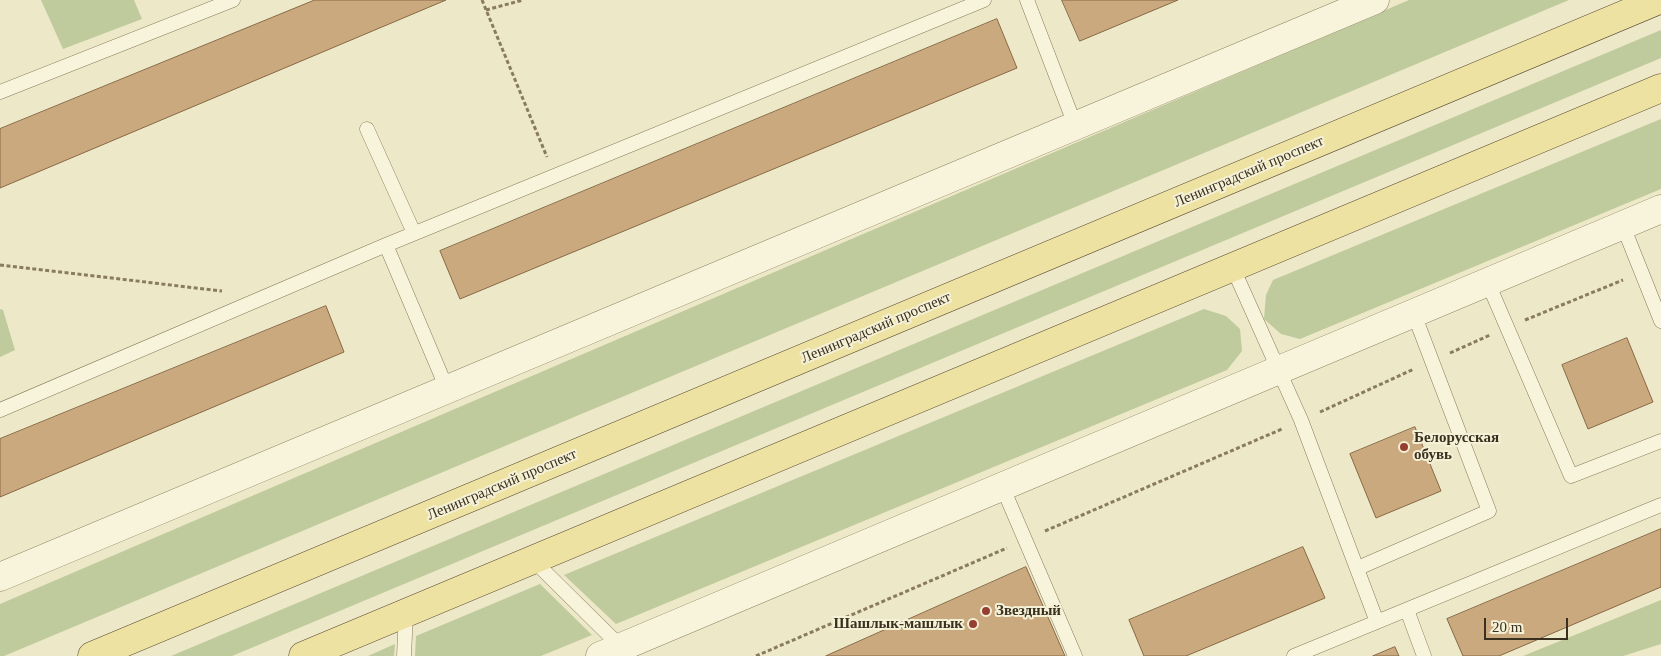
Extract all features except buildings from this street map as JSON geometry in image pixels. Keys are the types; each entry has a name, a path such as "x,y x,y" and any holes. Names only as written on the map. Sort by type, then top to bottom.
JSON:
{"main road":[{"name":"Ленинградский проспект","path":"92,656 1659,0"},
{"path":"303,656 1661,88"}],"street":[{"path":"0,577 1375,0"},
{"path":"611,652 1661,209"}],"lane":[{"path":"0,92 233,0"},
{"path":"0,410 414,233 984,0"},
{"path":"1027,0 1075,125"},
{"path":"367,129 414,233"},
{"path":"1623,226 1661,321"},
{"path":"386,245 447,388"},
{"path":"1232,266 1302,420 1378,622"},
{"path":"1488,283 1571,476 1661,441"},
{"path":"1358,568 1489,512 1414,314"},
{"path":"1002,486 1075,656"},
{"path":"1294,656 1661,505"},
{"path":"532,559 611,652"},
{"path":"1407,610 1424,656"},
{"path":"404,656 406,613"}],"path":[{"path":"482,0 555,176"},
{"path":"486,10 523,0"},
{"path":"0,265 267,296"},
{"path":"756,656 1302,420 1507,328 1641,272"}],"green space":[{"path":"41,0 134,0 142,19 63,49"},
{"path":"1409,0 1569,0 4,656 0,656 0,604"},
{"path":"1661,30 1661,58 232,656 171,656"},
{"path":"1661,119 1661,189 1300,339 1281,334 1264,319 1266,295 1273,280"},
{"path":"0,309 3,310 15,350 0,357"},
{"path":"1204,309 1226,316 1240,329 1242,351 1227,370 616,624 564,575"},
{"path":"540,584 592,635 541,656 415,656 416,636"},
{"path":"1661,600 1661,644 1623,656 1523,656"},
{"path":"395,644 394,656 368,656"}],"place":[{"name":"Белорусская обувь","path":"1404,447"},
{"name":"Звездный","path":"986,611"},
{"name":"Шашлык-машлык","path":"973,624"}]}
